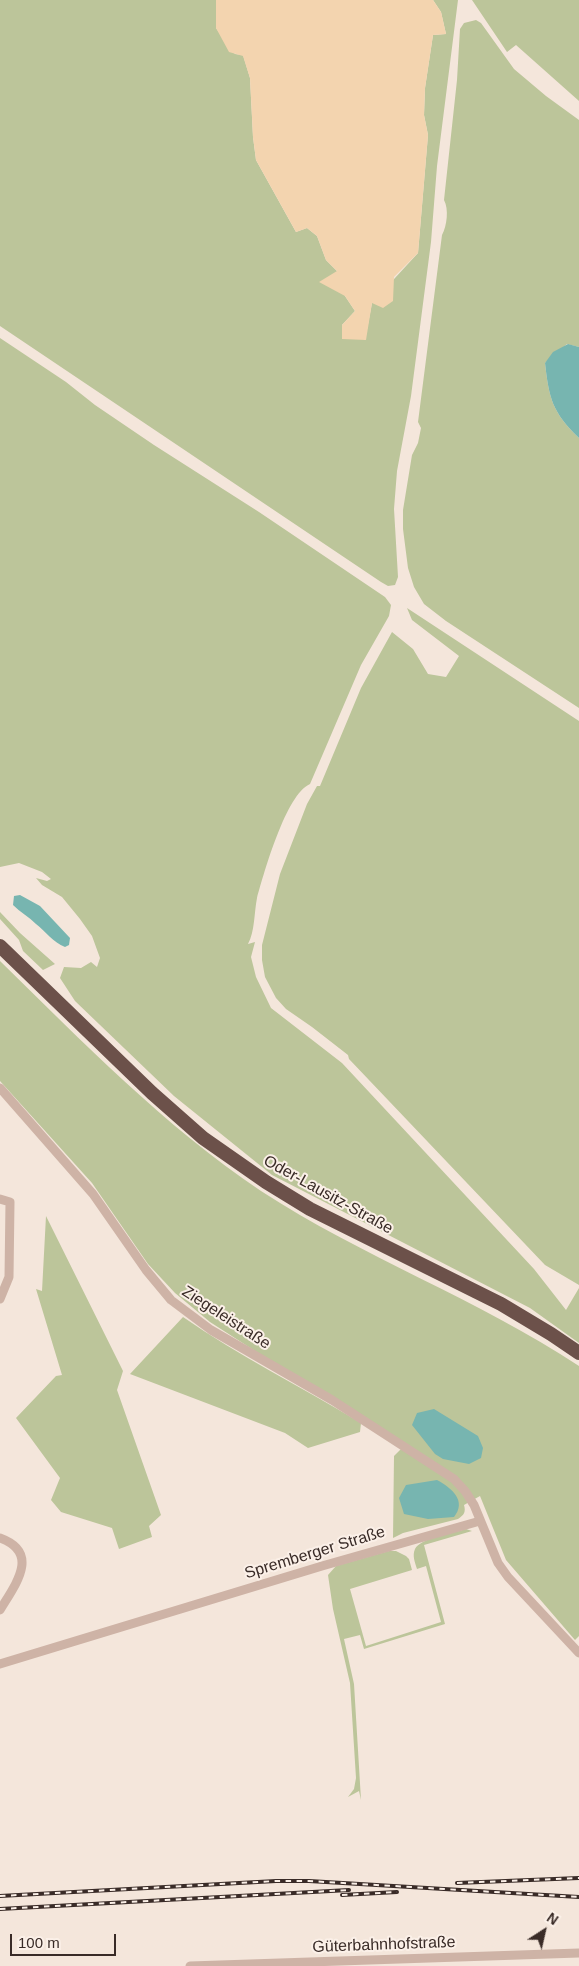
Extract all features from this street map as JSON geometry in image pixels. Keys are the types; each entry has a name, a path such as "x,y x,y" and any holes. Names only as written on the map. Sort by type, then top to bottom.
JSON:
{"highway":[{"name":"Oder-Lausitz-Straße","path":"0,946 159,1099 204,1138 266,1182 326,1217 501,1304 579,1353"}],"street":[{"name":"Ziegeleistraße","path":"0,1088 93,1194 146,1270 171,1300 211,1330 332,1400 454,1479 474,1505 480,1521"},
{"path":"0,1199 10,1202 5,1276 0,1299"},
{"path":"480,1521 498,1563 508,1577 579,1653"},
{"name":"Spremberger Straße","path":"0,1664 322,1566 480,1521"},
{"path":"0,1538 14,1545 22,1556 23,1566 20,1576 0,1610"},
{"name":"Güterbahnhofstraße","path":"190,1966 579,1953"}],"green space":[{"path":"0,0 216,0 216,28 235,54 243,55 250,78 256,160 296,232 307,228 317,236 326,260 337,271 345,296 355,311 342,325 365,340 372,303 418,253 428,135 424,115 425,88 433,35 446,34 441,12 433,0 458,0 437,166 431,242 411,396 397,471 394,509 398,577 395,585 388,586 381,582 0,326"},
{"path":"472,0 579,0 579,101 516,45 507,52"},
{"path":"476,20 481,23 514,69 579,120 579,347 567,344 545,363 553,404 563,420 579,438 579,708 446,621 424,604 414,587 408,568 403,529 403,510 412,455 418,443 421,428 418,422 442,235 447,218 444,200 457,80 460,29 464,23"},
{"path":"0,338 66,382 95,405 154,445 259,512 385,597 391,605 389,616 361,665 310,784 301,791 293,803 277,835 257,898 253,928 248,944 255,942 251,957 256,977 271,1008 342,1063 534,1269 566,1310 579,1288 579,1343 530,1308 272,1175 174,1096 75,1001 60,978 64,967 81,968 91,962 97,967 100,958 92,936 62,897 42,885 36,878 47,881 51,879 42,872 19,863 0,867"},
{"path":"407,608 579,721 579,1285 545,1265 349,1059 348,1055 286,1009 276,998 265,977 262,945 280,874 307,804 317,786 320,786 361,688 392,632 413,649 428,674 446,677 459,656 412,620"},
{"path":"0,912 20,933 55,964 43,970 23,951 19,940 0,919"},
{"path":"0,961 125,1082 225,1166 300,1215 379,1258 501,1320 579,1366 579,1636 575,1640 506,1560 480,1496 464,1505 464,1513 458,1519 403,1533 393,1538 394,1456 402,1448 429,1463 210,1322 175,1293 148,1264 92,1183 0,1081"},
{"path":"46,1216 123,1371 117,1390 161,1515 149,1526 152,1537 119,1549 112,1528 61,1512 51,1500 60,1478 16,1418 56,1376 62,1375 36,1289 42,1291"},
{"path":"183,1317 226,1345 361,1423 360,1432 308,1448 285,1433 130,1374"},
{"path":"466,1529 472,1531 424,1545 445,1624 364,1649 360,1635 344,1639 354,1684 361,1800 359,1791 348,1797 354,1789 356,1778 350,1683 333,1609 328,1575 336,1566 389,1551 396,1551 409,1559 412,1570 350,1589 366,1646 441,1622 426,1566 417,1569 414,1552 418,1545 423,1542"}],"sand":[{"path":"216,0 433,0 441,12 446,34 433,35 425,88 424,115 428,135 418,253 394,277 393,301 383,308 372,303 366,340 342,339 342,325 355,311 345,296 319,282 337,271 326,260 317,236 307,228 296,232 256,160 250,78 243,56 229,52 216,28"}],"water":[{"path":"568,344 579,347 579,438 563,420 553,404 545,363 553,352"},
{"path":"20,895 40,906 70,938 69,945 65,947 57,942 13,905 14,896"},
{"path":"434,1409 478,1436 483,1448 481,1458 469,1464 443,1459 435,1454 412,1425 417,1413"},
{"path":"437,1480 448,1487 458,1500 458,1511 454,1517 428,1519 404,1514 399,1498 406,1485"}],"railway":[{"path":"457,1883 579,1878"},
{"path":"0,1896 276,1881 309,1881 579,1897"},
{"path":"0,1909 349,1890"},
{"path":"342,1895 397,1892"}]}
